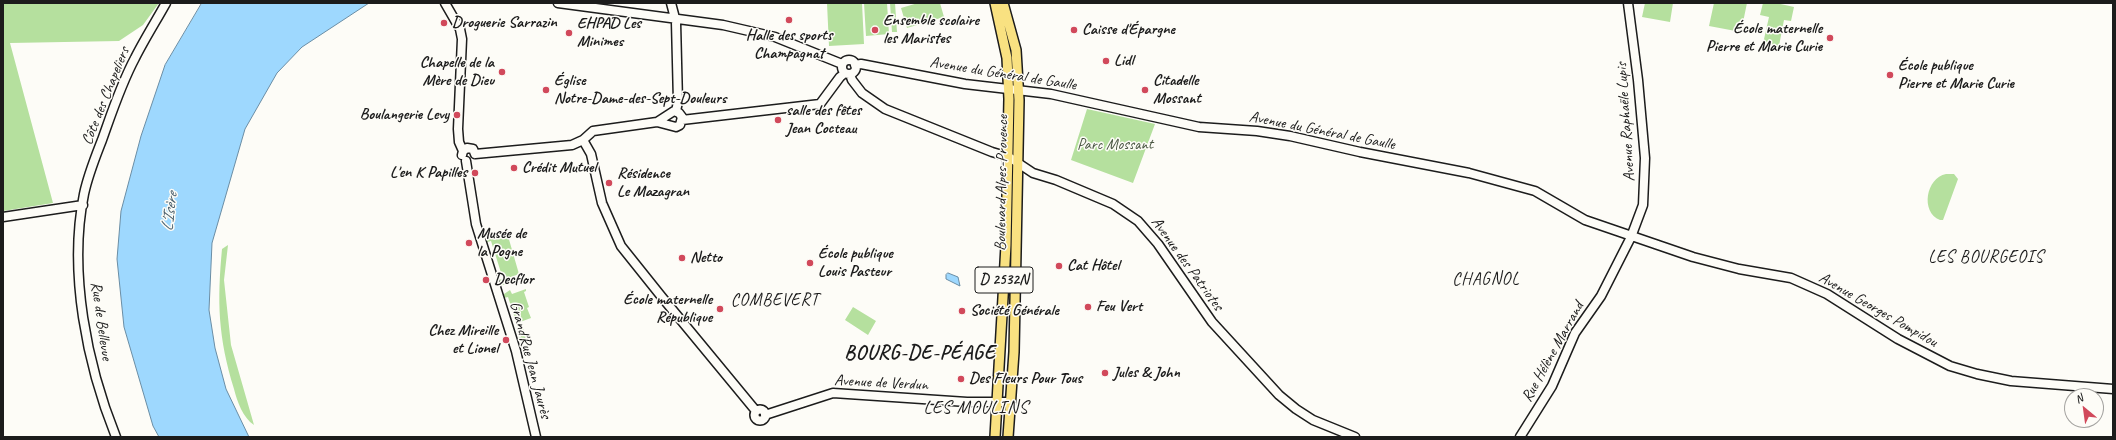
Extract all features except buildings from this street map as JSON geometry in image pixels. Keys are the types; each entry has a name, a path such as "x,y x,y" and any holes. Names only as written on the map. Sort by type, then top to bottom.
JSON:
{"main road":[{"name":"Boulevard Alpes-Provence","path":"995,3 1014,89 1018,164 1008,437"},
{"name":"Boulevard Alpes-Provence","path":"995,437 1016,50 1004,3"}],"street":[{"name":"Côte des Chapeliers","path":"83,205 88,177 116,101 134,59 166,3"},
{"path":"445,3 461,33 462,51 459,75 459,142 463,151 462,156 466,161 472,160 475,154"},
{"path":"558,3 717,24 775,37 842,64"},
{"path":"672,3 678,102 676,112"},
{"name":"Avenue Raphaële Lupis","path":"1628,3 1638,80 1645,181 1643,205 1631,237"},
{"path":"682,120 820,104 840,77 847,73 854,72 855,65 849,60 842,64"},
{"path":"842,64 842,68 847,73"},
{"name":"Avenue du Général de Gaulle","path":"855,65 861,64 965,84 1051,94 1198,127 1257,131 1290,136 1360,152 1469,173 1535,191 1585,220 1631,237"},
{"name":"Avenue des Patriotes","path":"847,73 862,93 885,109 992,152 1009,157 1033,173 1056,180 1113,204 1138,221 1158,244 1212,322 1279,395 1296,409 1313,420 1355,437"},
{"path":"475,154 572,145 593,131 657,122 667,121 676,127 680,125 682,120 681,114 676,112 669,113 667,121"},
{"name":"Avenue de Verdun","path":"586,137 602,204 621,246 756,411 754,416 757,420 762,420 766,415 833,393 957,401 1010,402"},
{"path":"463,151 470,148 475,154"},
{"name":"Grand'Rue Jean Jaurès","path":"466,161 479,235 484,240 497,283 496,292 516,351 536,437"},
{"path":"3,217 83,205"},
{"name":"Rue de Bellevue","path":"83,205 79,256 83,312 96,382 116,437"},
{"name":"Avenue Georges Pompidou","path":"1631,237 1693,257 1739,269 1791,278 1827,294 1898,339 1950,366 2011,381 2113,389"},
{"name":"Rue Hélène Marrand","path":"1520,437 1552,386 1575,333 1601,296 1631,237"}],"green space":[{"path":"3,3 159,3 143,25 119,41 10,43 53,203 3,211"},
{"path":"827,3 862,3 864,44 829,46"},
{"path":"864,3 887,3 889,34 866,36"},
{"path":"890,3 895,3 897,32 892,32"},
{"path":"918,3 940,3 944,17 907,28 901,8"},
{"path":"1645,3 1673,3 1670,22 1642,17"},
{"path":"1714,3 1747,3 1741,32 1709,26"},
{"path":"1763,3 1776,3 1794,7 1791,21 1784,20 1778,51 1762,48 1769,17 1760,15"},
{"name":"Parc Mossant","path":"1087,109 1155,124 1133,183 1071,160"},
{"path":"1946,174 1954,174 1958,179 1943,220 1940,220 1934,216 1930,210 1928,196 1930,188 1934,182 1939,177"},
{"path":"493,235 494,240 508,236 519,274 506,279 508,283 500,286 498,280 503,279 491,241 487,242 486,237"},
{"path":"228,245 224,280 231,345 254,425 244,414 237,399 222,336 219,303 220,268 222,249"},
{"path":"526,289 524,292 529,307 527,308 531,318 520,322 527,337 520,340 518,338 521,337 508,297 504,298 504,294 510,290 512,294"},
{"path":"853,307 876,321 868,335 845,320"}],"water":[{"name":"L'Isère","path":"202,3 369,3 302,47 277,73 245,129 212,243 209,310 215,348 226,389 249,437 159,437 153,426 124,327 117,259 121,211 141,136 165,65"},
{"path":"948,273 958,277 960,286 946,279 946,275"}],"place":[{"name":"Halle des sports Champagnat","path":"789,20"},
{"name":"Droguerie Sarrazin","path":"444,23"},
{"name":"Ensemble scolaire les Maristes","path":"875,30"},
{"name":"Caisse d'Épargne","path":"1074,30"},
{"name":"EHPAD Les Minimes","path":"569,33"},
{"name":"École maternelle Pierre et Marie Curie","path":"1830,38"},
{"name":"Lidl","path":"1106,61"},
{"name":"Chapelle de la Mère de Dieu","path":"502,72"},
{"name":"École publique Pierre et Marie Curie","path":"1890,75"},
{"name":"Église Notre-Dame-des-Sept-Douleurs","path":"546,90"},
{"name":"Citadelle Mossant","path":"1145,90"},
{"name":"Boulangerie Levy","path":"457,115"},
{"name":"salle des fêtes Jean Cocteau","path":"778,120"},
{"name":"Crédit Mutuel","path":"514,168"},
{"name":"L'en K Papilles","path":"475,173"},
{"name":"Résidence Le Mazagran","path":"609,183"},
{"name":"Musée de la Pogne","path":"469,243"},
{"name":"Netto","path":"682,258"},
{"name":"École publique Louis Pasteur","path":"810,263"},
{"name":"Cat Hôtel","path":"1059,266"},
{"name":"Decflor","path":"486,280"},
{"name":"Feu Vert","path":"1088,307"},
{"name":"École maternelle République","path":"720,309"},
{"name":"Société Générale","path":"962,311"},
{"name":"Chez Mireille et Lionel","path":"506,340"},
{"name":"Jules & John","path":"1105,373"},
{"name":"Des Fleurs Pour Tous","path":"961,379"}],"district":[{"name":"LES BOURGEOIS","path":"1986,258"},
{"name":"CHAGNOL","path":"1486,280"},
{"name":"COMBEVERT","path":"775,301"},
{"name":"BOURG-DE-PÉAGE","path":"920,354"},
{"name":"LES MOULINS","path":"976,408"}]}
